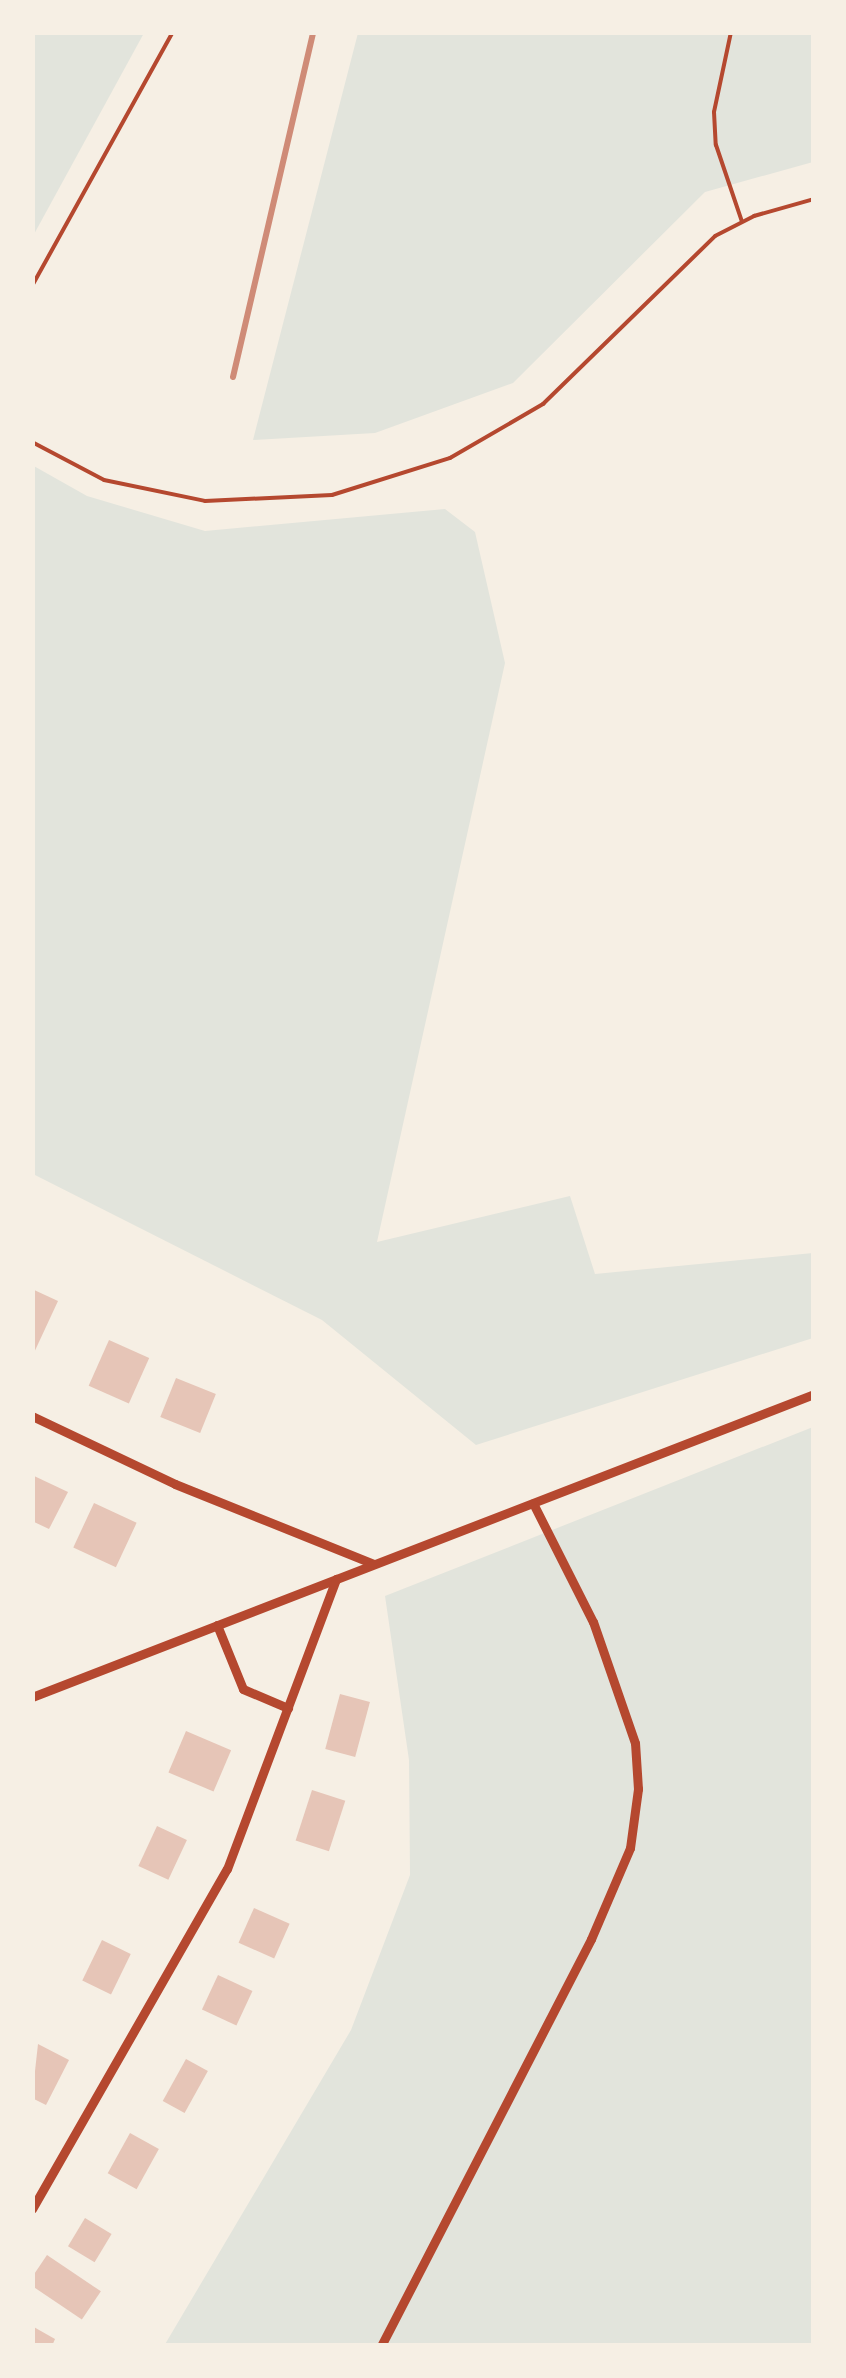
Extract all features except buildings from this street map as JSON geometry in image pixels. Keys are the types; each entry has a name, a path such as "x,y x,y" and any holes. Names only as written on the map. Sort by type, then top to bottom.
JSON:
{"street":[{"path":"32,1697 814,1394"},
{"path":"32,1416 175,1484 374,1564"},
{"path":"381,2346 600,1922 630,1848 638,1789 635,1743 593,1622 533,1503"},
{"path":"32,2208 227,1869 336,1579"},
{"path":"217,1626 243,1689 288,1708"}],"lane":[{"path":"32,286 172,32"},
{"path":"732,32 714,112 716,145 742,222"},
{"path":"32,442 104,480 205,501 332,495 450,458 543,404 716,236 742,222 814,199"}],"shaded area":[{"path":"32,33 144,33 33,236"},
{"path":"358,33 813,33 813,162 705,192 513,383 375,433 253,440"},
{"path":"32,465 87,496 205,531 445,509 475,532 505,663 377,1242 570,1196 595,1274 813,1253 813,1338 476,1445 322,1320 33,1174"},
{"path":"813,1427 813,2345 164,2346 351,2030 410,1875 409,1760 385,1596"}],"railway":[{"path":"233,377 313,32"}]}
